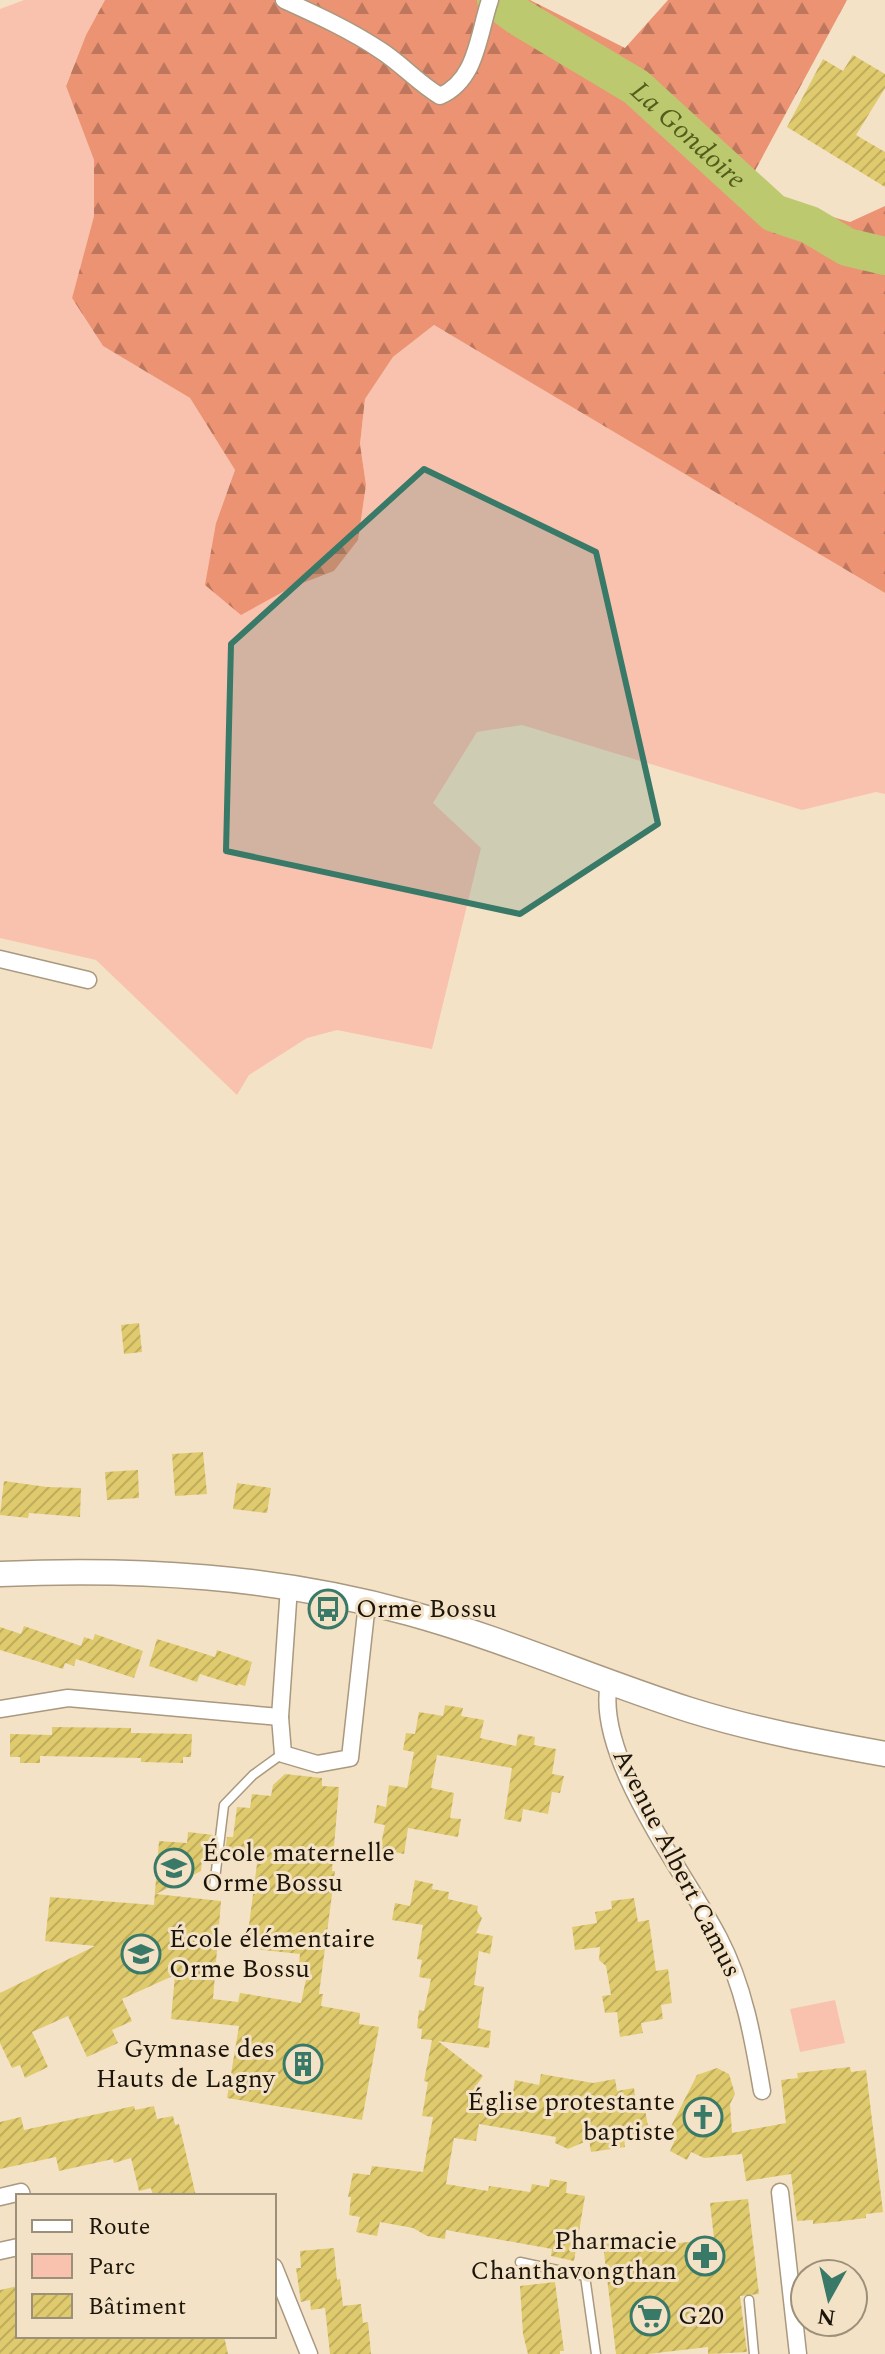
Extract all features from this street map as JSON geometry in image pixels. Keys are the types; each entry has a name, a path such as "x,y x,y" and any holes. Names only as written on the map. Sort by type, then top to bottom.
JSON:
{"main road":[{"path":"0,1574 110,1572 221,1577 299,1589 444,1624 692,1711 779,1734 885,1754"}],"street":[{"path":"284,0 336,24 380,50 440,96 456,89 468,74 490,0"},
{"path":"0,959 88,980"},
{"path":"299,1589 280,1717 283,1754 317,1764 350,1758 367,1603"},
{"name":"Avenue Albert Camus","path":"609,1683 607,1716 624,1768 720,1939 743,1993 762,2091"},
{"path":"0,1709 68,1698 280,1717"},
{"path":"780,2192 798,2354"},
{"path":"0,2197 22,2194"},
{"path":"276,2272 309,2354"}],"lane":[{"path":"214,1887 224,1805 253,1775 283,1754"},
{"path":"520,2262 585,2276 596,2354"},
{"path":"749,2300 754,2354"}],"highlighted area":[{"path":"424,469 596,552 658,824 520,914 226,851 231,644"}],"green space":[{"path":"24,0 105,0 86,35 66,85 94,160 94,216 72,298 103,346 190,398 235,470 216,523 290,588 334,571 358,539 366,485 360,444 365,399 393,357 434,325 885,593 885,794 876,792 802,810 522,725 477,732 433,803 481,848 432,1049 337,1030 307,1038 249,1075 237,1095 96,960 0,938 0,9"},
{"path":"105,0 530,0 625,48 668,0 847,0 751,178 781,202 850,222 885,206 885,593 434,325 393,357 365,399 360,444 366,485 358,540 334,571 290,588 241,615 205,585 216,523 235,470 190,398 103,346 72,298 94,216 94,160 66,86 86,35"},
{"path":"835,2000 845,2043 800,2052 790,2009"}],"building":[{"path":"853,55 885,74 885,88 856,135 885,152 885,187 787,127 823,59 843,71"},
{"path":"139,1323 142,1352 124,1354 121,1325"},
{"path":"203,1452 207,1494 175,1496 172,1454"},
{"path":"138,1470 139,1498 107,1500 105,1472"},
{"path":"4,1481 81,1488 80,1517 29,1513 28,1518 0,1515"},
{"path":"237,1483 271,1488 267,1513 233,1509"},
{"path":"24,1626 81,1646 84,1637 93,1640 95,1634 143,1651 134,1678 76,1659 74,1666 65,1663 63,1669 0,1650 0,1627 21,1634"},
{"path":"157,1639 215,1657 217,1650 252,1662 245,1686 200,1674 197,1682 149,1666"},
{"path":"445,1705 463,1708 461,1716 484,1720 480,1738 516,1746 518,1734 535,1737 534,1745 556,1749 552,1774 564,1776 560,1793 552,1792 548,1814 523,1809 521,1822 504,1819 512,1768 437,1755 431,1788 454,1793 450,1818 461,1819 458,1837 408,1828 404,1854 380,1849 385,1825 374,1823 377,1805 386,1807 389,1785 407,1788 414,1752 403,1750 406,1733 415,1734 419,1712 443,1716"},
{"path":"52,1727 131,1728 131,1733 192,1734 191,1757 183,1757 183,1763 141,1762 141,1758 40,1756 40,1763 20,1763 20,1757 10,1757 10,1734 52,1735"},
{"path":"285,1774 322,1778 322,1786 339,1787 332,1871 335,1871 319,1994 323,1994 321,2006 360,2013 359,2024 379,2027 362,2120 227,2098 239,2026 171,2019 175,1975 122,1999 132,2021 112,2030 118,2043 87,2057 68,2016 32,2032 48,2067 25,2078 20,2065 12,2068 0,2043 0,1993 95,1946 45,1941 50,1897 154,1905 159,1841 187,1843 188,1832 213,1835 206,1862 202,1862 201,1871 156,1894 221,1901 213,1999 238,2002 240,1993 301,2003 309,1965 299,1964 300,1954 246,1948 258,1856 225,1852 227,1837 233,1837 237,1807 250,1808 252,1794 271,1796 273,1785"},
{"path":"415,1880 433,1884 432,1889 449,1892 448,1899 478,1906 477,1911 482,1918 476,1933 493,1936 490,1954 479,1951 474,1985 484,1987 478,2028 491,2031 489,2048 438,2041 483,2076 469,2096 511,2103 515,2080 539,2085 541,2074 593,2083 615,2079 617,2091 634,2088 637,2111 645,2109 649,2132 624,2136 625,2147 591,2152 589,2140 568,2149 555,2143 556,2137 479,2124 476,2141 454,2138 446,2184 488,2191 489,2186 530,2192 532,2184 549,2187 550,2179 567,2182 566,2193 585,2196 574,2261 551,2256 552,2249 446,2230 445,2239 427,2236 413,2228 380,2222 377,2236 356,2232 360,2217 349,2215 351,2197 348,2197 353,2173 370,2175 372,2166 423,2172 433,2117 422,2116 428,2082 424,2081 432,2040 421,2039 422,2029 417,2028 419,2010 424,2011 431,1979 419,1977 422,1960 417,1959 423,1925 392,1920 395,1903 410,1906"},
{"path":"634,1898 638,1922 649,1920 656,1971 668,1969 672,2003 661,2005 663,2019 641,2023 643,2033 620,2037 617,2012 605,2013 602,1996 611,1995 606,1966 599,1960 600,1947 575,1950 572,1927 597,1923 595,1912 612,1909 611,1901"},
{"path":"850,2067 851,2072 866,2070 883,2212 842,2221 813,2224 813,2220 797,2221 791,2174 746,2181 742,2154 704,2158 691,2152 687,2160 670,2151 674,2142 665,2138 697,2075 717,2068 729,2074 735,2094 730,2104 732,2133 786,2123 781,2080 798,2078 797,2073"},
{"path":"134,2106 135,2110 154,2106 157,2119 173,2116 175,2125 179,2124 196,2194 152,2194 151,2188 139,2191 131,2158 59,2171 56,2157 0,2169 0,2122 21,2117 24,2130"},
{"path":"748,2199 759,2294 740,2296 747,2352 708,2354 708,2347 648,2354 616,2354 603,2244 643,2239 644,2247 714,2239 710,2203"},
{"path":"334,2248 343,2306 361,2304 363,2323 368,2322 371,2354 330,2354 325,2308 311,2310 310,2300 301,2302 296,2268 301,2268 300,2251"},
{"path":"555,2282 564,2351 560,2354 528,2354 523,2334 520,2286"},
{"path":"16,2286 16,2338 224,2338 228,2354 0,2354 0,2290"}],"waterway":[{"name":"La Gondoire","path":"496,0 636,87 774,213 810,225 847,247 885,256"}],"place":[{"name":"Orme Bossu","path":"328,1609"},
{"name":"École maternelle Orme Bossu","path":"174,1868"},
{"name":"École élémentaire Orme Bossu","path":"141,1954"},
{"name":"Gymnase des Hauts de Lagny","path":"303,2064"},
{"name":"Église protestante baptiste","path":"703,2117"},
{"name":"Pharmacie Chanthavongthan","path":"705,2256"},
{"name":"G20","path":"650,2316"}]}
